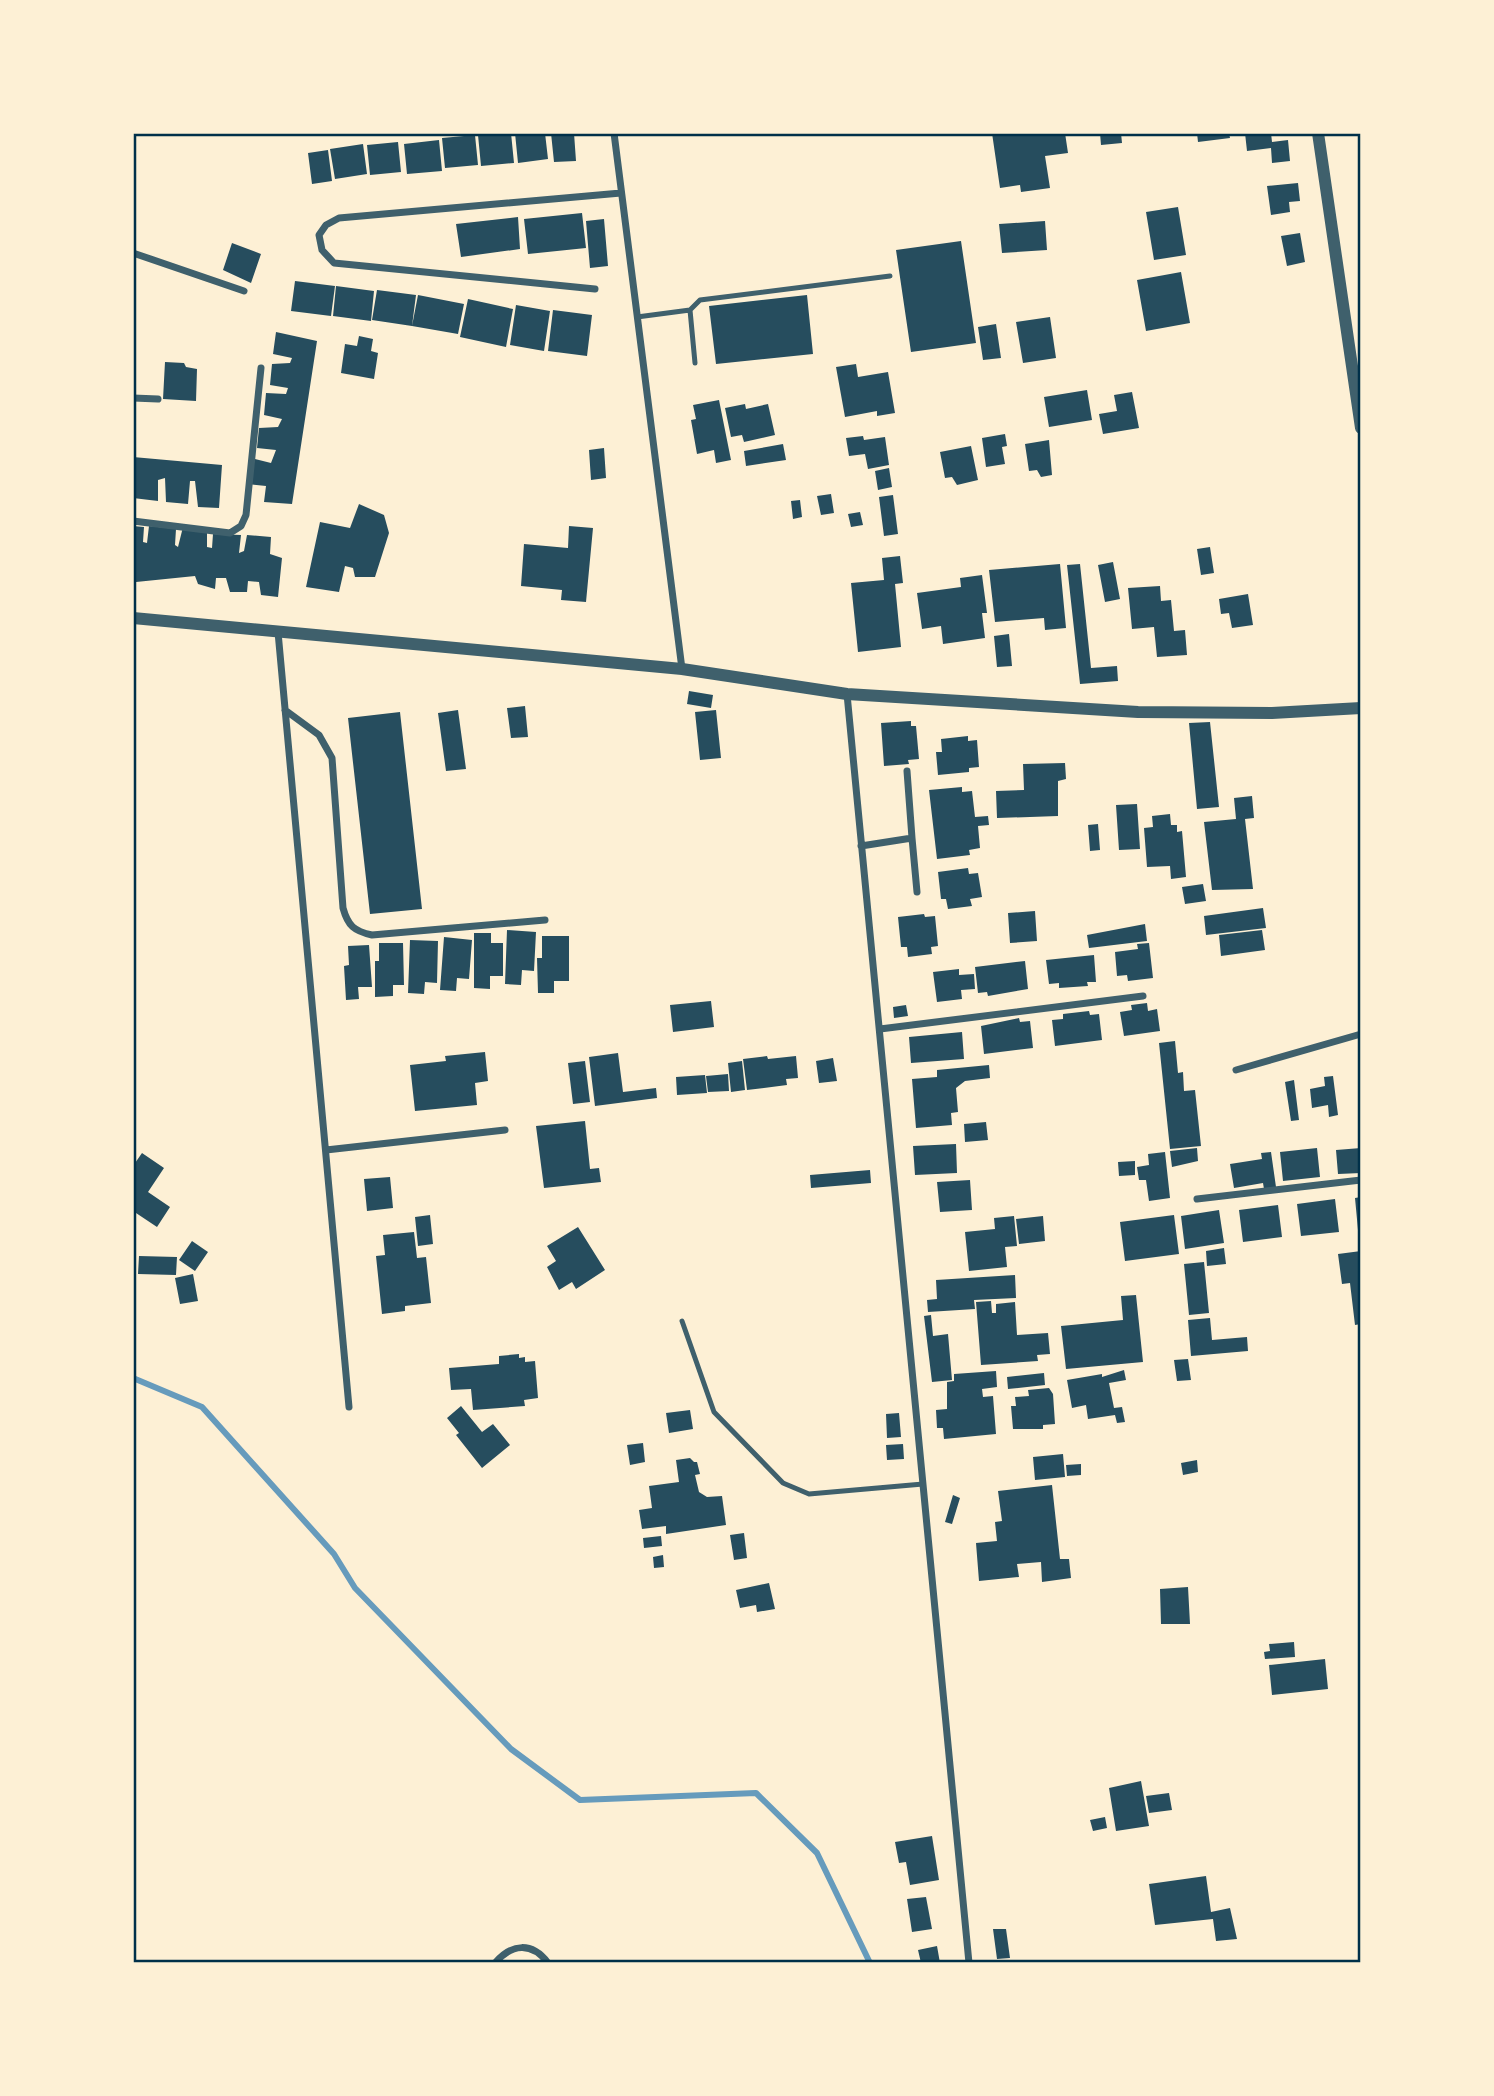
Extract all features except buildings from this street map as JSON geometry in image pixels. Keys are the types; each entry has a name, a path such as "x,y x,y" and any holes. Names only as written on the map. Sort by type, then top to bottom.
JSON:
{"street":[{"path":"614,133 682,669"},
{"path":"1318,133 1358,381 1361,428"},
{"path":"595,289 334,262 322,250 319,235 326,225 339,218 621,193"},
{"path":"133,253 244,291"},
{"path":"133,521 230,533 241,526 246,515 261,368"},
{"path":"133,398 158,398"},
{"path":"133,618 682,669 847,694 1138,712 1272,713 1361,708"},
{"path":"278,632 348,1407"},
{"path":"847,694 969,1963"},
{"path":"285,710 319,734 332,758 343,908 347,923 356,932 372,935 545,920"},
{"path":"907,771 916,892"},
{"path":"861,846 912,838"},
{"path":"880,1029 1143,996"},
{"path":"1236,1070 1361,1034"},
{"path":"326,1150 505,1130"},
{"path":"1197,1199 1361,1180"},
{"path":"495,1963 505,1952 528,1946 539,1951 548,1963"}],"lane":[{"path":"637,317 690,310 700,300 890,276"},
{"path":"690,310 695,363"},
{"path":"682,1321 714,1412 783,1483 809,1494 923,1484"}],"waterway":[{"path":"133,1378 202,1407 334,1554 355,1588 511,1749 580,1800 756,1793 817,1853 870,1963"}]}
